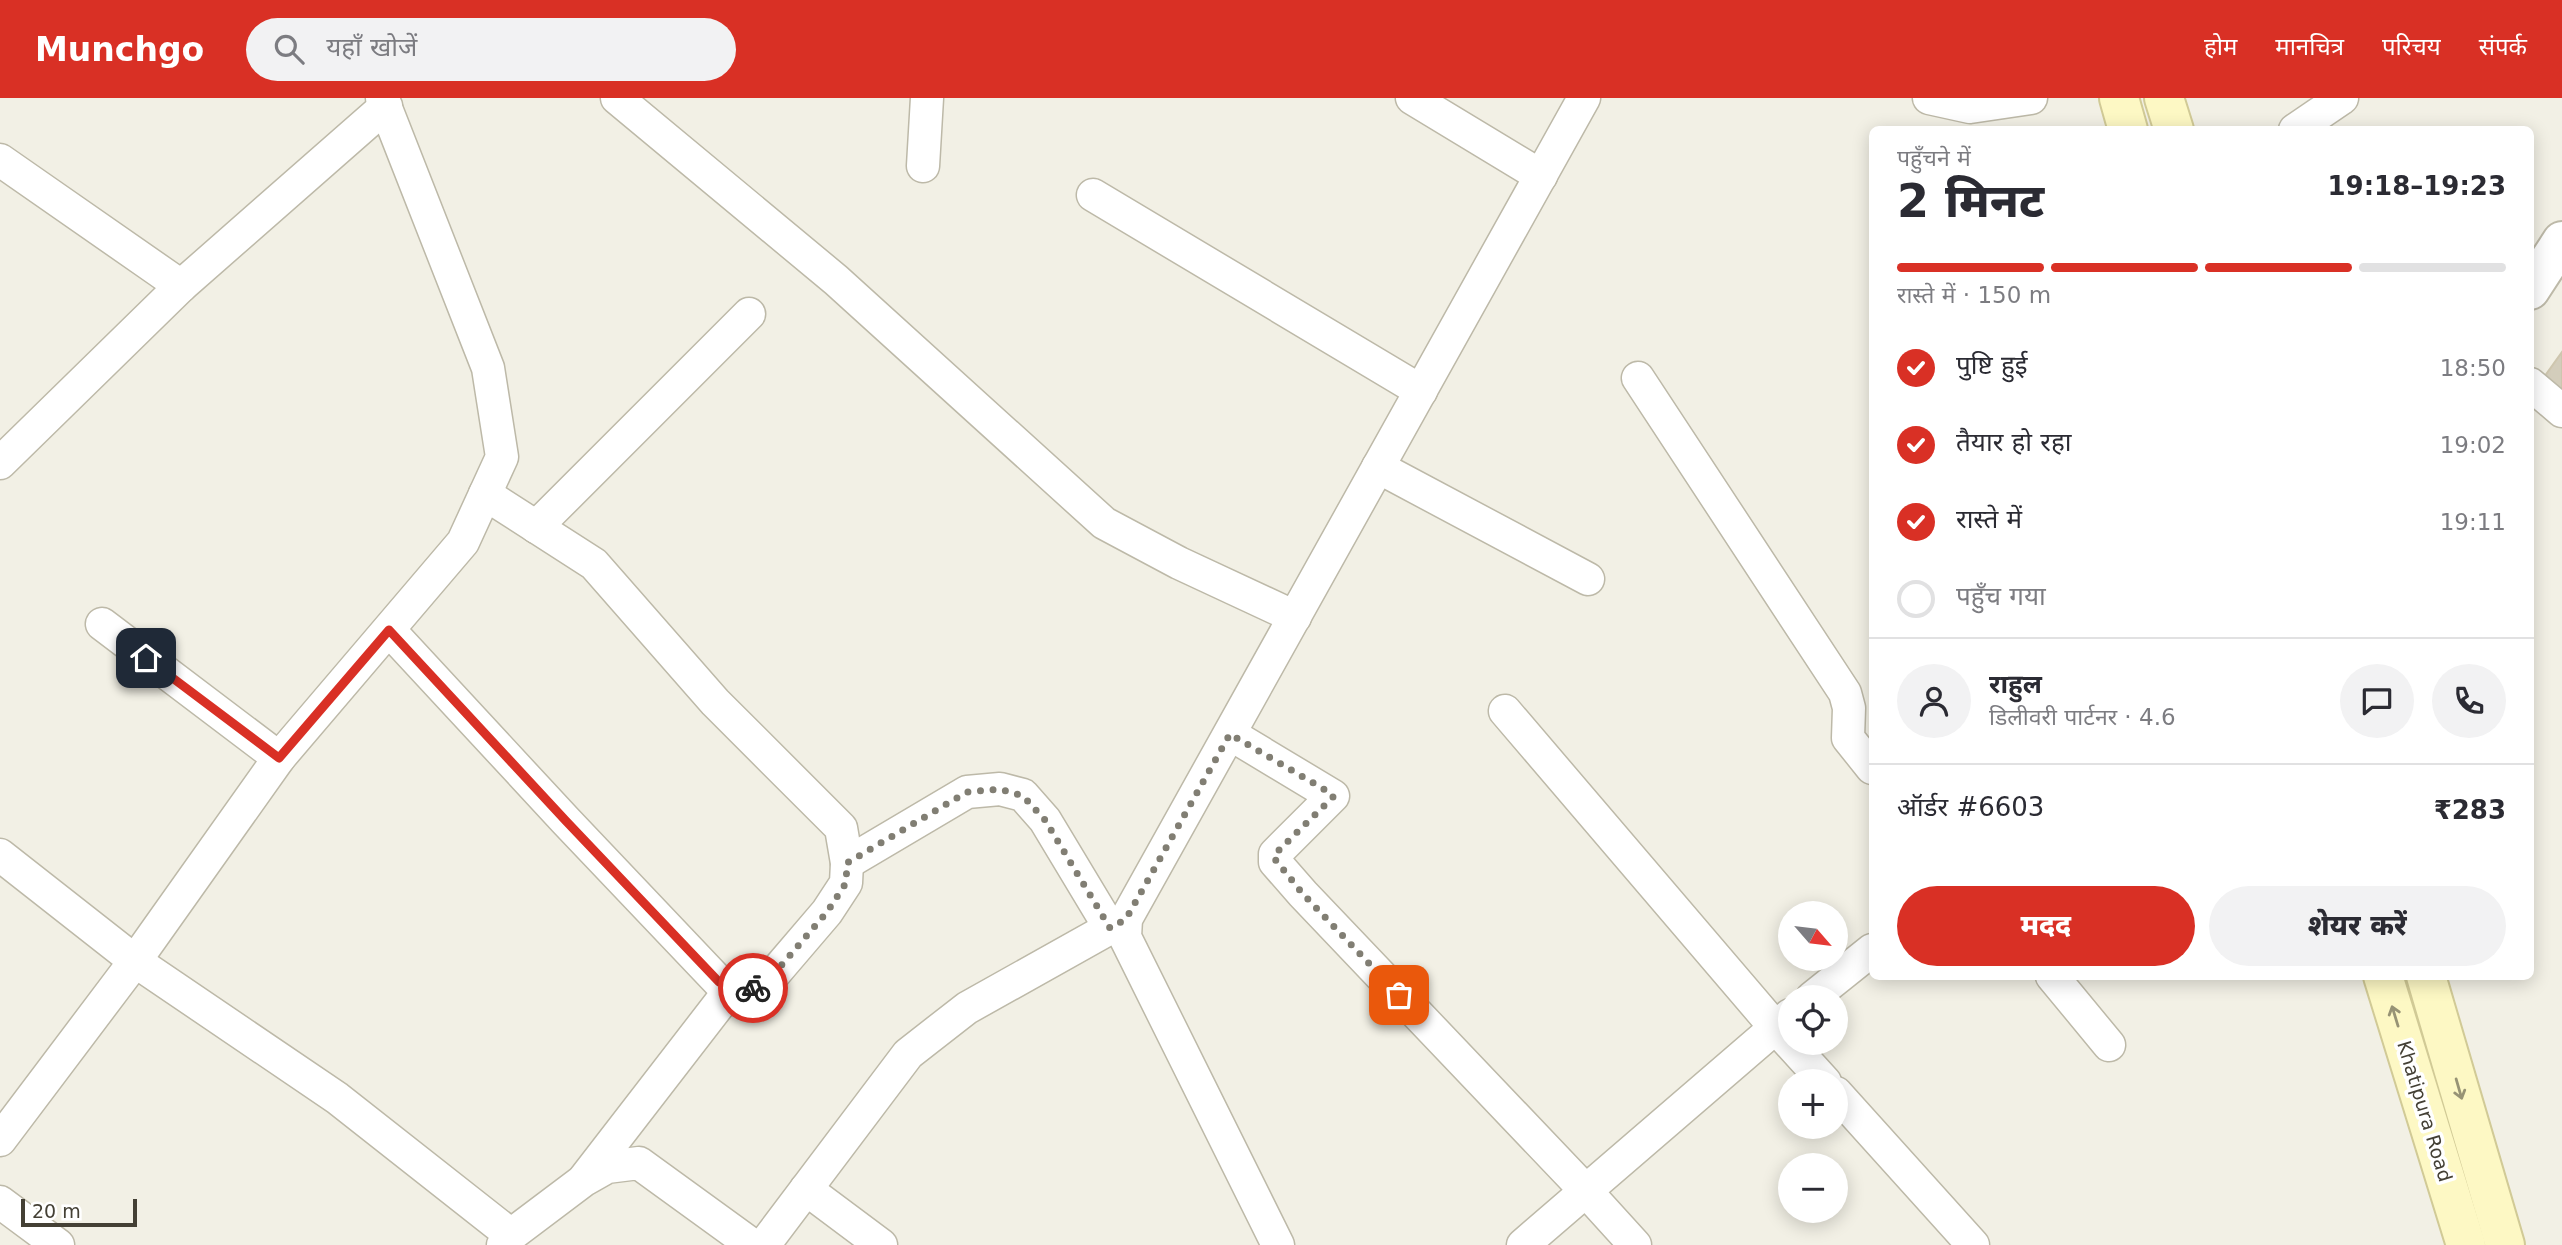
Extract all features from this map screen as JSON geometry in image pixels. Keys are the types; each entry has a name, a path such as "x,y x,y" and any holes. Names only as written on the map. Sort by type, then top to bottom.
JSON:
{"main road":[{"path":"2119,98 2127,126"},
{"path":"2164,98 2173,126"},
{"name":"Khatipura Road","path":"2384,980 2466,1245"},
{"path":"2427,980 2505,1245"}],"street":[{"path":"617,98 836,280 1104,523 1179,563 1295,617"},
{"path":"923,166 927,98"},
{"path":"1412,98 1541,176"},
{"path":"764,1245 908,1054 967,1008 1118,924 1230,734 1584,98"},
{"path":"1929,98 1970,107 2032,98"},
{"path":"2301,126 2342,98"},
{"path":"0,463 181,286 384,102 488,368 502,457 463,542 279,758 135,961 0,1140"},
{"path":"0,160 181,286"},
{"path":"1093,195 1421,391"},
{"path":"2534,284 2562,241"},
{"path":"536,527 749,314"},
{"path":"1638,379 1845,693 1848,701 1848,738 1869,764"},
{"path":"2534,387 2562,411"},
{"path":"1378,467 1588,579"},
{"path":"389,630 719,982 750,989 768,981 827,912 846,883 847,863 841,828 715,702 594,564 485,494"},
{"path":"102,624 279,758"},
{"path":"1506,711 1778,1015"},
{"path":"1230,734 1332,794 1333,797 1275,854 1275,862 1635,1245"},
{"path":"847,863 967,792 1000,789 1023,796 1045,820 1118,924 1278,1245"},
{"path":"0,855 135,961 337,1098 507,1240 584,1180 607,1167 639,1163 752,1245"},
{"path":"1828,985 1869,952"},
{"path":"2055,980 2109,1045"},
{"path":"584,1180 734,985"},
{"path":"1522,1245 1778,1025"},
{"path":"1848,1106 1973,1245"},
{"path":"806,1189 881,1245"},
{"path":"0,1202 58,1245"}],"building":[{"path":"2562,352 2562,405 2537,387"}],"way so far":[{"path":"753,988 768,981 827,912 846,883 847,863 967,792 1000,789 1023,796 1045,820 1110,928 1126,919 1230,734 1332,794 1333,797 1275,854 1275,862 1399,995"}],"route":[{"path":"146,658 279,758 389,630 719,982 753,988"}]}
